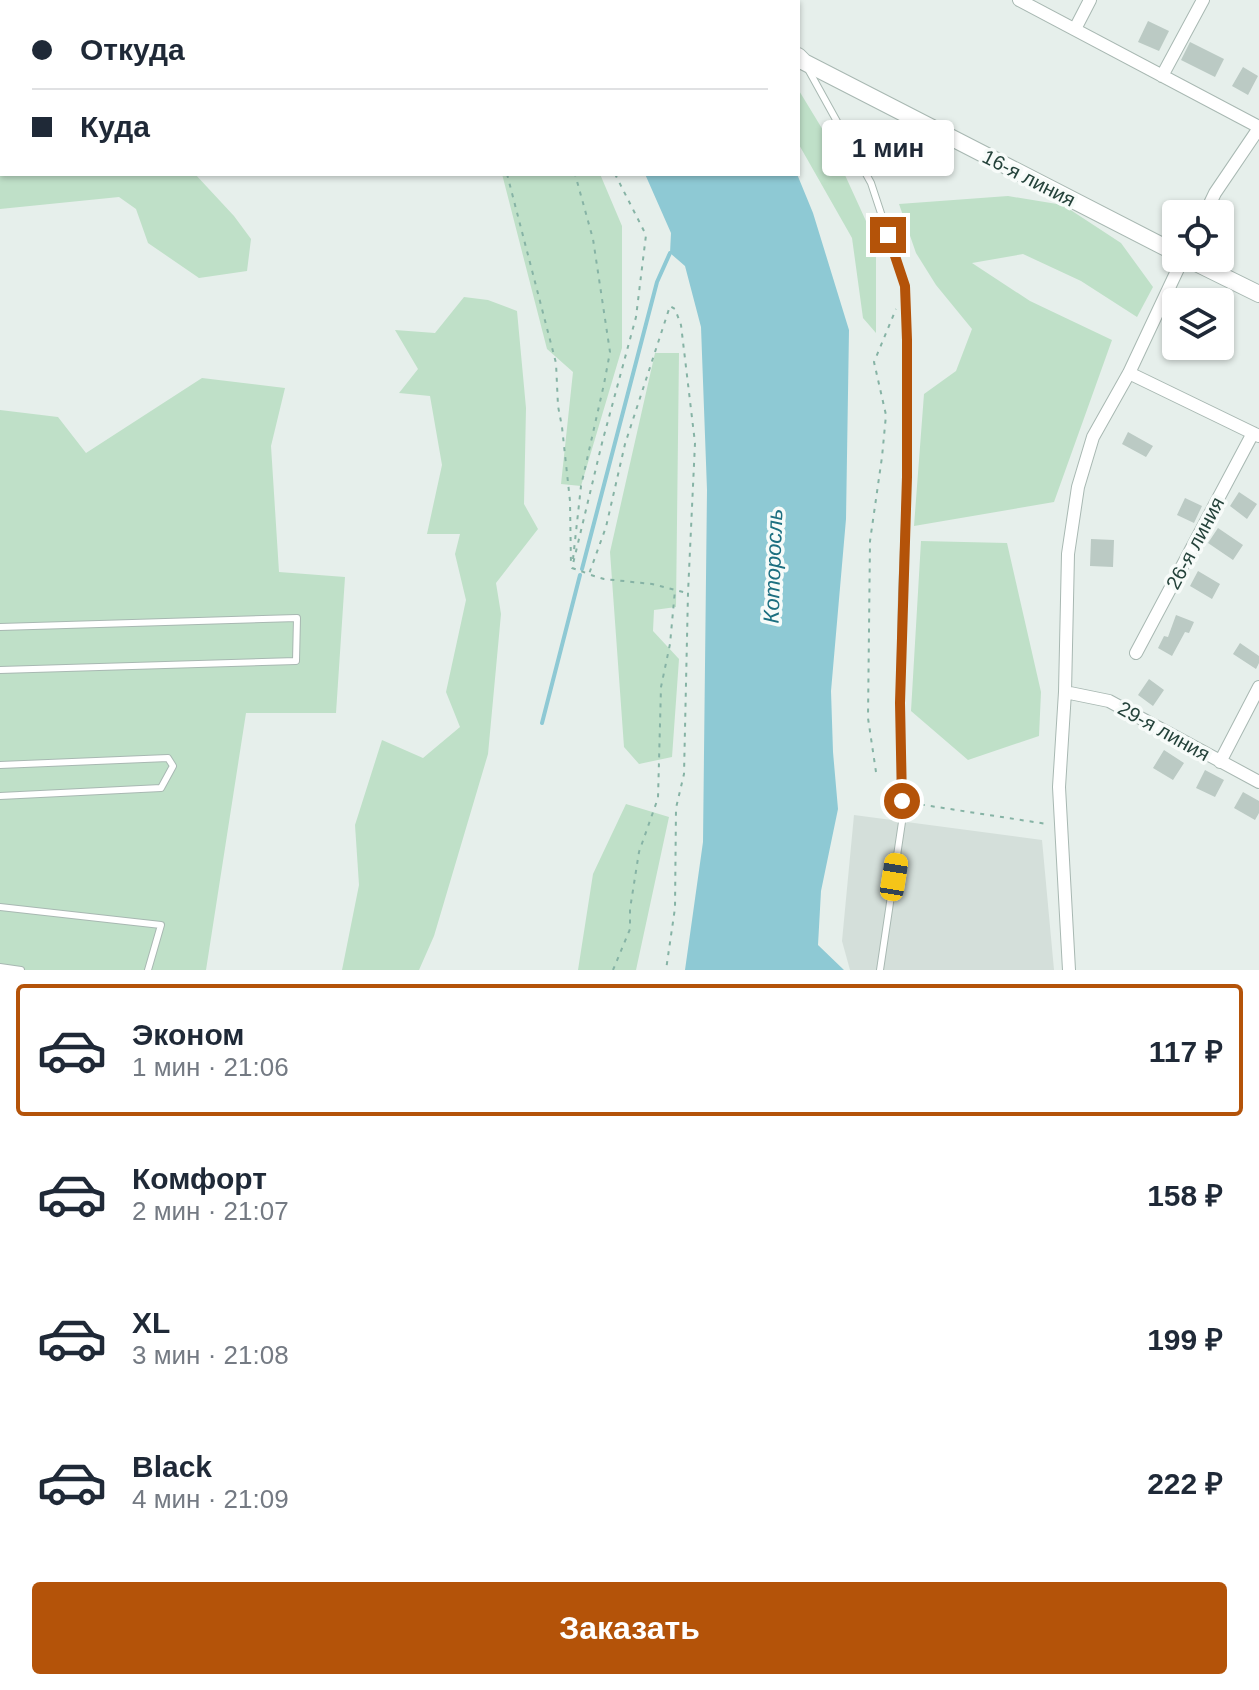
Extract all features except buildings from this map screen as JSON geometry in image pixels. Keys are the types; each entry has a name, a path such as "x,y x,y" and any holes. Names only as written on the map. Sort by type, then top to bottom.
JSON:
{"street":[{"path":"1019,0 1259,127 1212,200"},
{"path":"1075,29 1090,0"},
{"path":"1162,76 1203,0"},
{"name":"16-я линия","path":"801,59 1162,246"},
{"path":"1069,970 1059,787 1068,554 1078,487 1093,437 1129,373 1177,272"},
{"path":"1213,272 1259,294"},
{"path":"1129,373 1256,435"},
{"name":"26-я линия","path":"1136,653 1256,435"},
{"path":"1220,762 1259,687"},
{"name":"29-я линия","path":"1065,692 1109,701 1259,782"}],"lane":[{"path":"801,59 871,183 905,286 907,477 900,703 902,822 880,970"},
{"path":"0,627 297,618 296,661 0,670"},
{"path":"0,765 168,758 173,766 161,788 0,796"},
{"path":"0,907 161,925 148,970"},
{"path":"0,967 21,970"}],"path":[{"path":"508,176 556,363 570,501 572,568"},
{"path":"572,568 581,486 610,352 593,239 576,176"},
{"path":"572,568 636,317 646,235 616,176"},
{"path":"876,772 868,718 870,541 886,415 874,362 905,286"},
{"path":"589,574 606,527 625,444 670,306 675,309 681,325 695,443 684,774 676,808 675,908 666,970"},
{"path":"572,568 604,579 652,584 688,593"},
{"path":"613,970 630,929 639,852 658,798 661,687 670,644 675,590"},
{"path":"902,801 1061,826"}],"shaded area":[{"path":"854,815 1042,840 1054,970 850,970 842,941"}],"green space":[{"path":"800,92 829,140 876,243 876,333 863,318 852,238 800,147"},
{"path":"0,176 197,176 251,239 247,271 199,278 148,243 136,209 119,197 0,209"},
{"path":"503,176 601,176 622,226 622,348 581,486 561,484 573,372 547,349"},
{"path":"1008,196 1063,205 1121,243 1153,287 1137,317 1081,281 1023,254 972,263 1030,301 1112,340 1054,502 914,526 924,394 956,371 972,329 936,285 916,253 899,204"},
{"path":"464,297 488,300 517,311 526,408 524,504 538,529 496,583 501,614 488,754 434,936 419,970 342,970 359,885 355,825 382,740 423,758 460,727 446,692 466,600 455,554 460,534 427,534 442,465 430,396 399,393 418,369 395,330 435,333"},
{"path":"655,353 679,353 676,607 654,610 653,631 679,659 672,757 639,764 624,747 610,552"},
{"path":"202,378 285,388 271,446 279,572 345,577 336,713 246,713 206,970 0,970 0,410 58,417 86,453"},
{"path":"921,541 1007,543 1041,692 1039,736 968,760 911,711"},
{"path":"626,804 669,817 636,970 578,970 593,874"}],"water":[{"name":"Которосль","path":"646,176 798,176 813,213 849,330 846,519 831,691 838,809 821,891 818,945 844,970 685,970 703,842 707,490 701,327 685,266 670,253 671,233"}],"waterway":[{"path":"582,569 657,282 670,253"},
{"path":"542,723 580,575"}],"route":[{"path":"888,235 905,286 907,340 907,477 900,703 902,801"}]}
